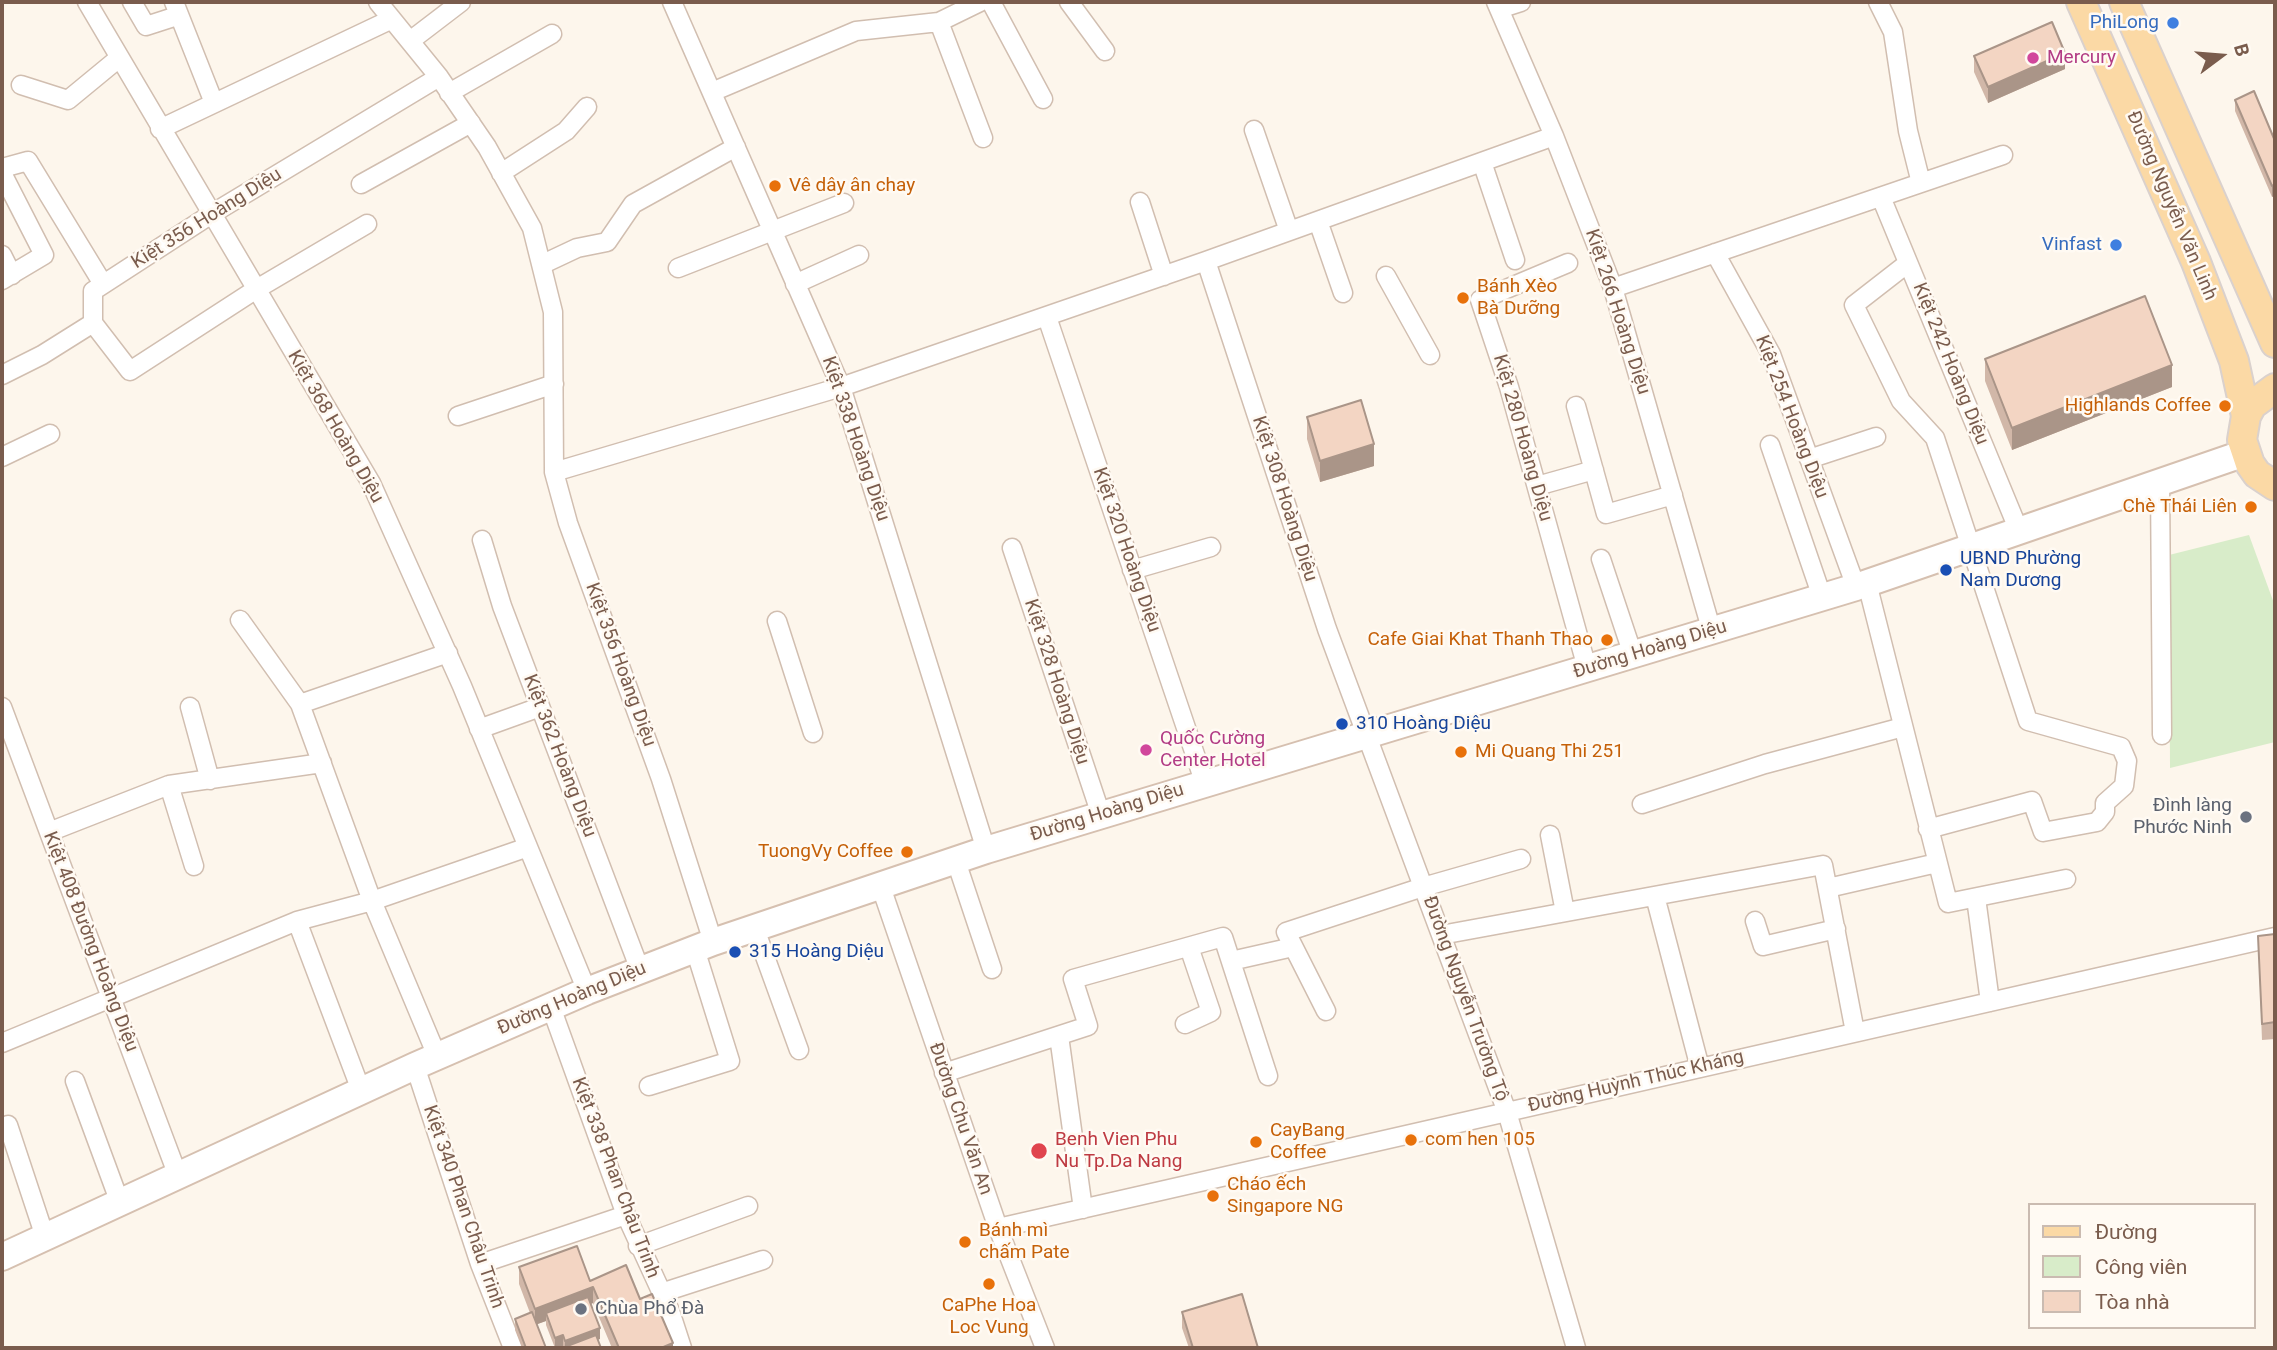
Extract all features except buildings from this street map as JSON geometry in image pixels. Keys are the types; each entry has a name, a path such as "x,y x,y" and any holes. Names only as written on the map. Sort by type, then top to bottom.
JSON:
{"main road":[{"name":"Đường Nguyễn Văn Linh","path":"2081,2 2196,262 2234,361 2246,416 2242,440 2245,453"},
{"name":"Đường Nguyễn Văn Linh","path":"2124,2 2275,343"},
{"path":"2246,416 2261,396 2275,388"},
{"path":"2245,453 2257,474 2275,486"},
{"name":"Đường Hoàng Diệu","path":"2,1257 362,1093 426,1061 587,991 704,945 986,850 1861,585 2245,453"}],"street":[{"name":"Kiệt 368 Hoàng Diệu","path":"87,2 210,215 371,483 447,653 587,991"},
{"path":"132,2 146,26 176,9 214,103"},
{"name":"Kiệt 356 Hoàng Diệu","path":"378,2 439,77 502,173 532,228 543,264 553,312 555,472 568,523 661,779 704,945 730,1061 649,1086"},
{"path":"410,41 461,2"},
{"name":"Kiệt 338 Hoàng Diệu","path":"672,2 841,387 986,850"},
{"path":"991,2 1043,99"},
{"path":"1069,2 1104,51"},
{"path":"1497,5 1521,2"},
{"path":"1878,2 1893,33 1908,131 1921,183"},
{"path":"712,92 856,31 939,22 969,4"},
{"name":"Kiệt 266 Hoàng Diệu","path":"1497,5 1554,136 1613,288 1712,632"},
{"path":"160,129 392,19"},
{"path":"939,22 983,138"},
{"path":"449,93 552,34"},
{"path":"21,85 68,100 120,58"},
{"name":"Kiệt 356 Hoàng Diệu","path":"103,284 210,215 439,77"},
{"path":"502,173 566,131 587,107"},
{"path":"361,184 471,124"},
{"path":"1254,130 1289,231"},
{"path":"555,472 841,387 1164,276 1554,136"},
{"path":"543,264 577,248 607,242 633,204 736,147"},
{"path":"1613,288 2003,155"},
{"path":"2,255 7,278 44,255 2,170 28,161 103,284 93,291 93,323 130,371 255,290 368,225"},
{"path":"1482,162 1515,260"},
{"name":"Kiệt 242 Hoàng Diệu","path":"1881,197 2019,531"},
{"path":"1140,202 1164,276"},
{"path":"678,268 844,203"},
{"path":"1318,221 1343,293"},
{"name":"Kiệt 254 Hoàng Diệu","path":"1715,253 1771,354 1809,458 1861,585 1903,727 1948,903 1976,898"},
{"path":"795,284 859,255"},
{"name":"Kiệt 308 Hoàng Diệu","path":"1206,261 1326,629 1367,734"},
{"name":"Kiệt 280 Hoàng Diệu","path":"1568,263 1480,300 1510,387 1587,668"},
{"path":"1909,264 1854,305 1902,401 1935,438 2028,721 2121,747 2127,761 2124,786 2105,803 2105,812 2096,822 2043,832 2032,801 1928,829"},
{"path":"1386,276 1430,355"},
{"name":"Kiệt 320 Hoàng Diệu","path":"1047,317 1205,784"},
{"path":"2,375 42,355 93,323"},
{"path":"458,416 554,384"},
{"path":"1576,406 1606,514 1673,495"},
{"path":"2,457 50,434"},
{"path":"1809,458 1876,437"},
{"path":"1770,445 1822,597"},
{"path":"1537,486 1594,470"},
{"path":"2160,482 2162,735"},
{"name":"Kiệt 362 Hoàng Diệu","path":"482,540 502,606 640,970"},
{"path":"1132,570 1211,547"},
{"name":"Kiệt 328 Hoàng Diệu","path":"1012,548 1101,815"},
{"path":"1601,559 1633,655"},
{"name":"Kiệt 340 Phan Châu Trinh","path":"240,620 300,704 372,901 426,1061 481,1264 513,1348"},
{"path":"777,621 813,733"},
{"path":"300,704 447,653"},
{"name":"Kiệt 408 Đường Hoàng Diệu","path":"2,707 178,1176"},
{"path":"190,707 210,780"},
{"path":"479,729 540,707"},
{"path":"1642,804 1765,764 1903,727"},
{"name":"Đường Nguyễn Trường Tộ","path":"1367,734 1507,1112 1576,1348"},
{"path":"49,832 169,785 322,763"},
{"path":"169,785 194,866"},
{"path":"1550,835 1565,912"},
{"path":"2,1043 296,921 372,901 528,847"},
{"path":"1326,1011 1286,932 1423,887 1521,859"},
{"path":"956,861 992,969"},
{"path":"1828,888 1937,863"},
{"path":"1441,934 1823,866 1856,1032"},
{"path":"1990,1002 1976,898 2066,879"},
{"name":"Đường Chu Văn An","path":"881,887 998,1228 1045,1348"},
{"path":"1655,896 1700,1068"},
{"path":"296,921 362,1093"},
{"path":"1755,921 1763,946 1836,929"},
{"path":"755,929 799,1050"},
{"path":"944,1073 1088,1026 1073,979 1223,937 1268,1076"},
{"name":"Đường Huỳnh Thúc Kháng","path":"998,1228 2275,937"},
{"path":"1185,1024 1211,1012 1189,947"},
{"path":"1231,961 1293,947"},
{"name":"Kiệt 338 Phan Châu Trinh","path":"551,1007 626,1215 682,1348"},
{"path":"1059,1036 1083,1209"},
{"path":"75,1081 120,1203"},
{"path":"8,1125 45,1237"},
{"path":"638,1246 748,1206"},
{"path":"481,1264 626,1215"},
{"path":"661,1293 763,1260"}],"green space":[{"path":"2249,535 2275,606 2275,742 2170,768 2169,555"}],"place":[{"name":"PhiLong","path":"2173,23"},
{"name":"Mercury","path":"2033,58"},
{"name":"Vê dây ân chay","path":"775,186"},
{"name":"Vinfast","path":"2116,245"},
{"name":"Bánh Xèo Bà Dưỡng","path":"1463,298"},
{"name":"Highlands Coffee","path":"2225,406"},
{"name":"Chè Thái Liên","path":"2251,507"},
{"name":"UBND Phường Nam Dương","path":"1946,570"},
{"name":"Cafe Giai Khat Thanh Thao","path":"1607,640"},
{"name":"310 Hoàng Diệu","path":"1342,724"},
{"name":"Quốc Cường Center Hotel","path":"1146,750"},
{"name":"Mi Quang Thi 251","path":"1461,752"},
{"name":"Đình làng Phước Ninh","path":"2246,817"},
{"name":"TuongVy Coffee","path":"907,852"},
{"name":"315 Hoàng Diệu","path":"735,952"},
{"name":"com hen 105","path":"1411,1140"},
{"name":"CayBang Coffee","path":"1256,1142"},
{"name":"Benh Vien Phu Nu Tp.Da Nang","path":"1039,1151"},
{"name":"Cháo ếch Singapore NG","path":"1213,1196"},
{"name":"Bánh mì chấm Pate","path":"965,1242"},
{"name":"CaPhe Hoa Loc Vung","path":"989,1284"},
{"name":"Chùa Phổ Đà","path":"581,1309"}]}
